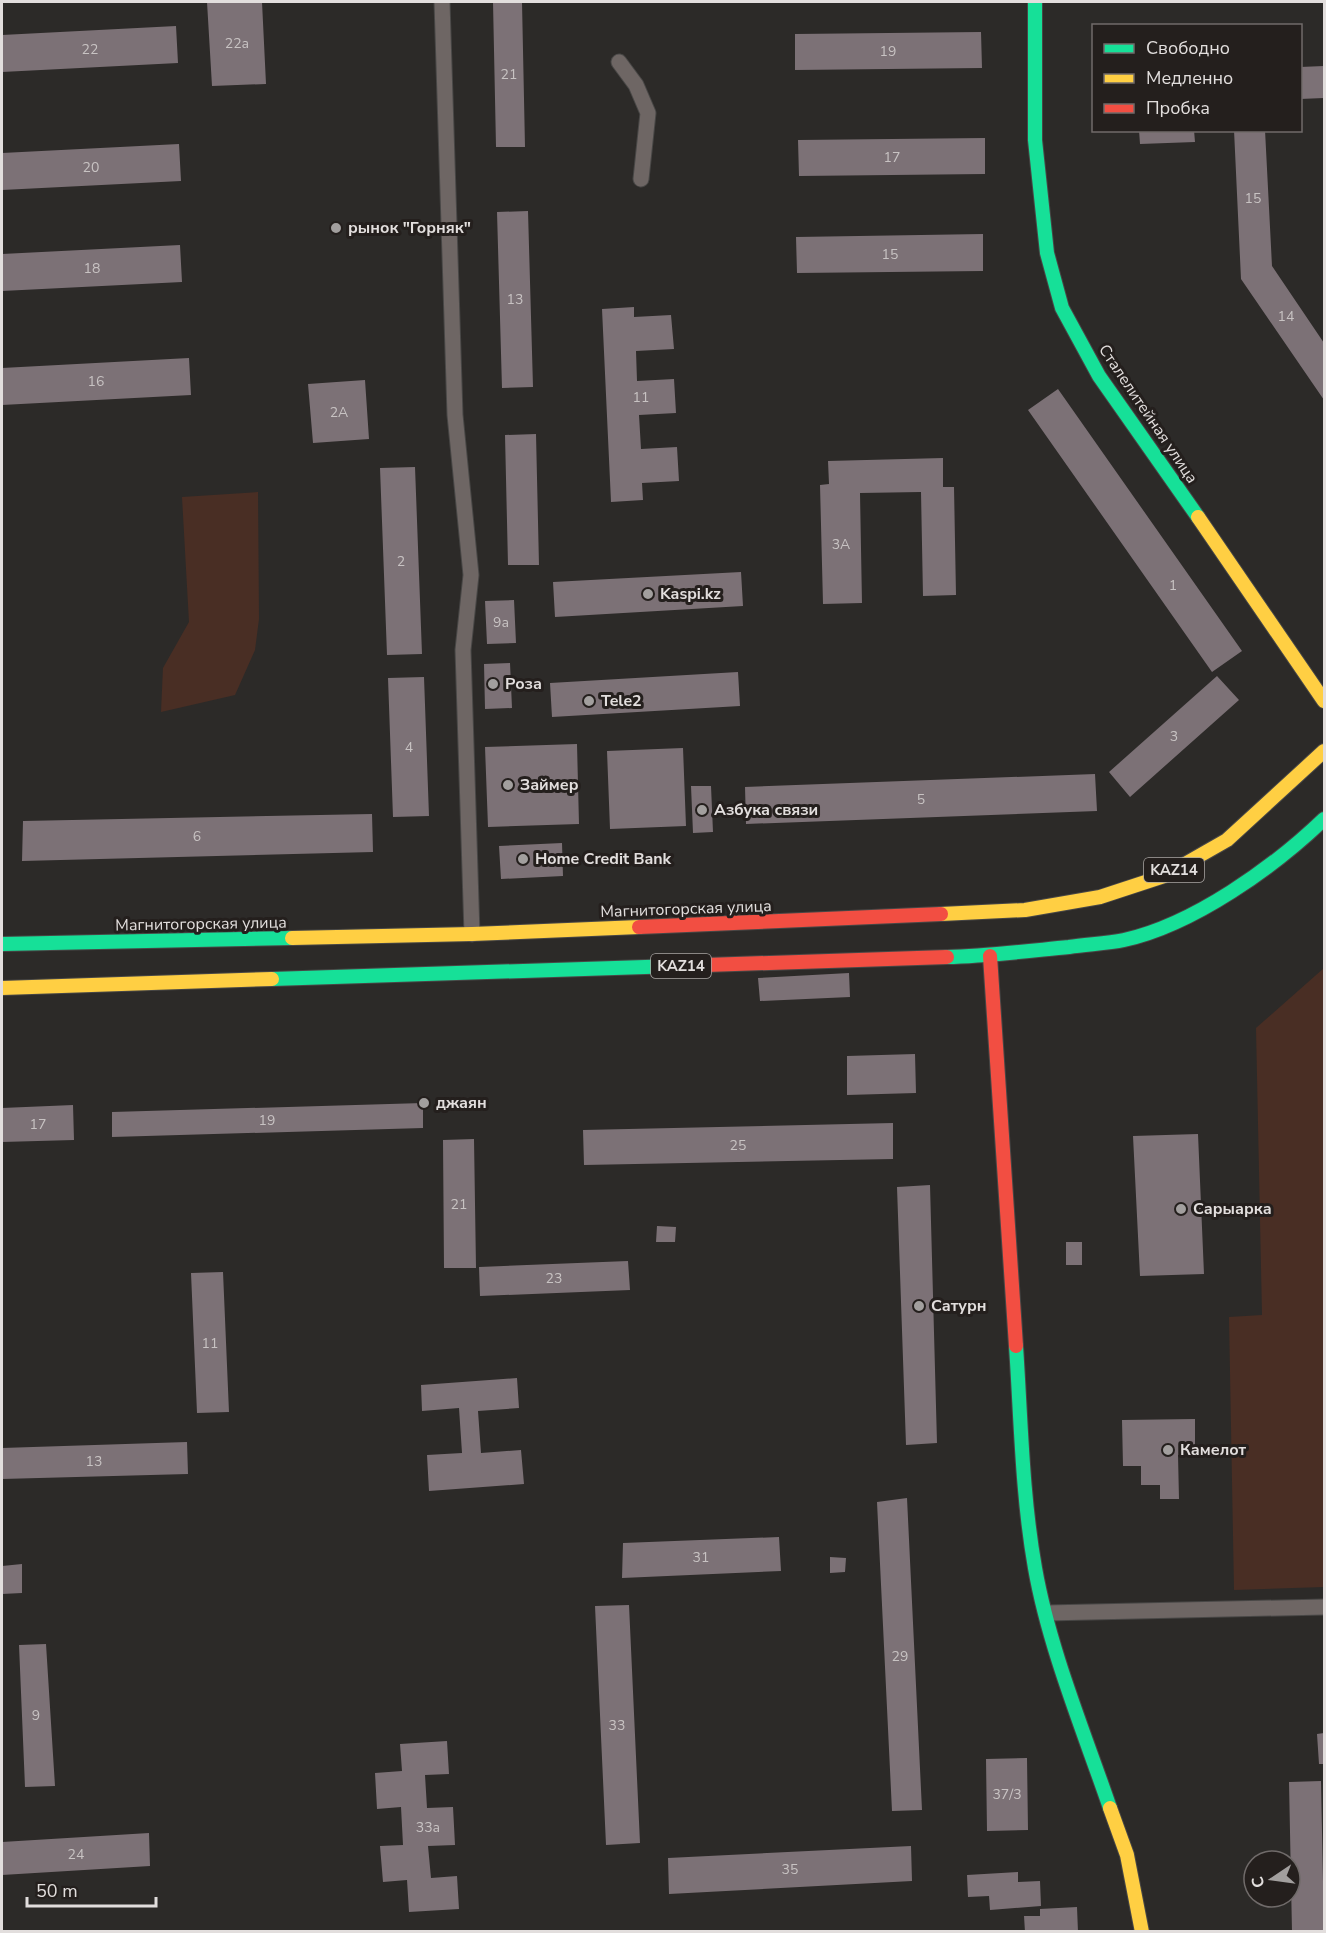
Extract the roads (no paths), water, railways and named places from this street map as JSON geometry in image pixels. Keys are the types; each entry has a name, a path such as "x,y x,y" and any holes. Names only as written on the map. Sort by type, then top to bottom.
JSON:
{"main road":[{"name":"Сталелитейная улица","path":"1035,2 1035,140 1047,253 1062,308 1099,376 1217,543 1324,701"},
{"name":"Магнитогорская улица","path":"2,944 472,934 1025,910 1100,897 1164,876 1227,840 1324,751"},
{"name":"KAZ14","path":"2,988 990,956 1124,940 1174,923 1230,891 1298,844 1324,819"},
{"path":"990,956 1026,1484 1035,1569 1061,1667 1127,1855 1142,1932"}],"street":[{"path":"442,2 455,416 471,575 463,650 472,934"},
{"path":"619,62 636,85 648,113 641,179"},
{"path":"1047,1613 1324,1607"}],"place":[{"name":"рынок \"Горняк\"","path":"336,228"},
{"name":"Kaspi.kz","path":"648,594"},
{"name":"Роза","path":"493,684"},
{"name":"Tele2","path":"589,701"},
{"name":"Займер","path":"508,785"},
{"name":"Азбука связи","path":"702,810"},
{"name":"Home Credit Bank","path":"523,859"},
{"name":"джаян","path":"424,1103"},
{"name":"Сарыарка","path":"1181,1209"},
{"name":"Сатурн","path":"919,1306"},
{"name":"Камелот","path":"1168,1450"}]}
